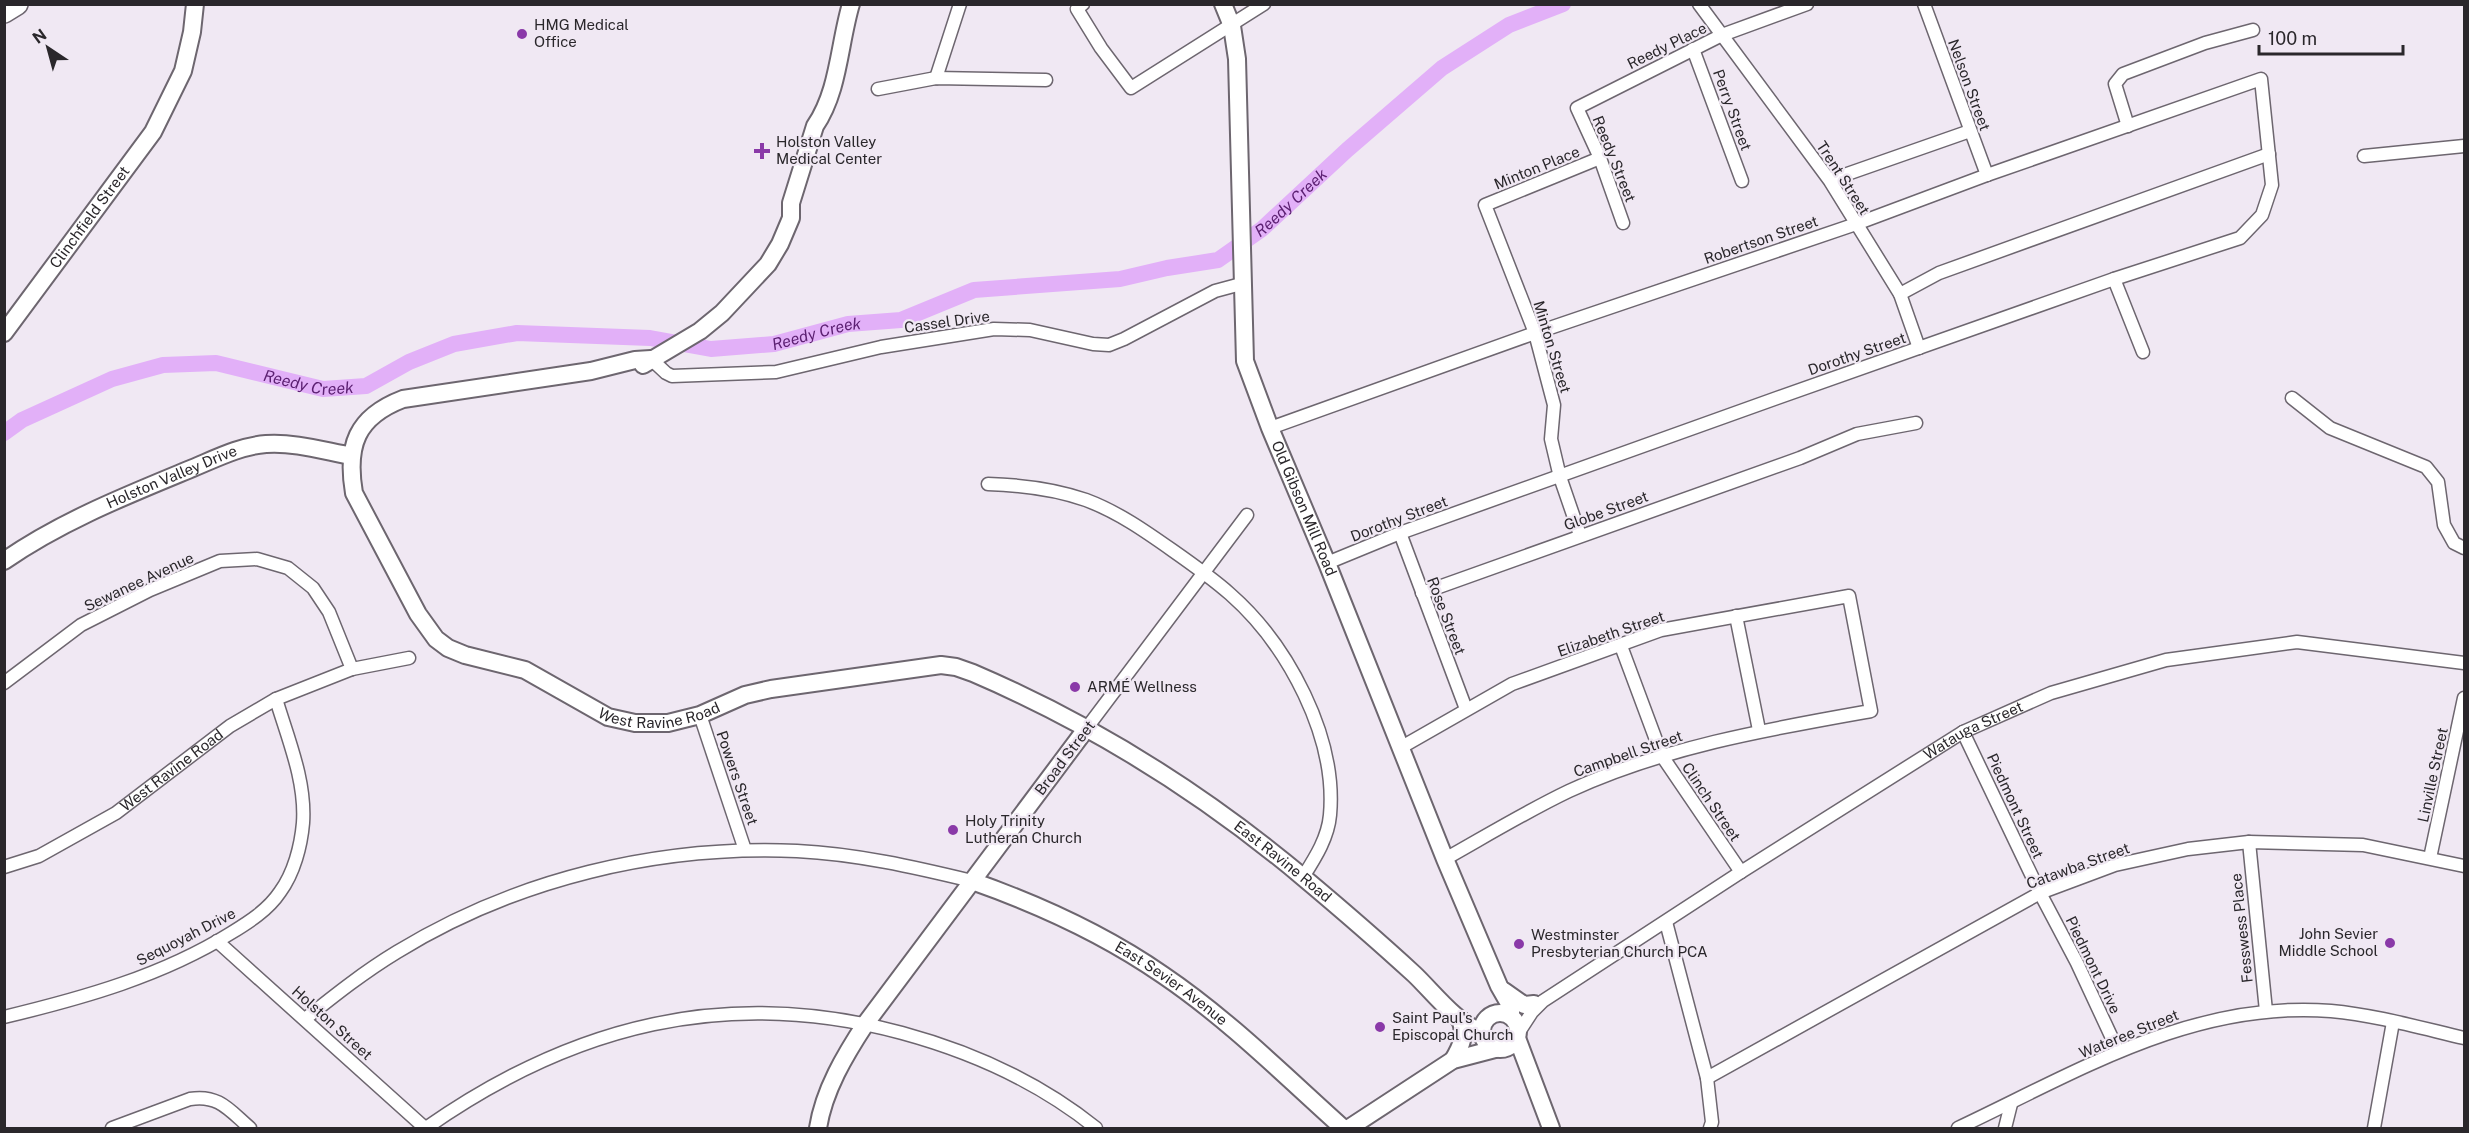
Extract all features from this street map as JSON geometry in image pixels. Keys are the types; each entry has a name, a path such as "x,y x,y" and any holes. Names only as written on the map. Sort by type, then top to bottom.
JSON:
{"highway":[{"path":"4,12 17,4"}],"street":[{"name":"Clinchfield Street","path":"4,333 150,137 183,71 192,32 195,4"},
{"name":"West Ravine Road","path":"851,4 843,31 835,41 816,102 813,112 815,126 791,203 782,215 754,277 722,313 700,331 655,357 591,371 403,399 380,410 366,422 354,440 351,475 354,493 427,627 448,648 465,655 525,670 608,717 635,723 669,723 700,715 757,692 941,665 956,667 987,679 1086,729"},
{"path":"936,78 960,4"},
{"path":"1083,4 1077,9 1101,48 1131,88 1264,4"},
{"name":"Old Gibson Mill Road","path":"1223,4 1232,26 1237,59 1245,361 1445,859 1499,986 1511,1007 1501,1025"},
{"name":"Trent Street","path":"1699,4 1830,180 1900,294 1919,348"},
{"name":"Reedy Place","path":"1577,108 1693,48 1807,4"},
{"name":"Nelson Street","path":"1924,4 1986,175"},
{"path":"2128,126 2115,90 2115,84 2123,74 2205,43 2253,30"},
{"name":"Perry Street","path":"1693,48 1742,181"},
{"path":"878,89 936,78 1046,80"},
{"name":"Robertson Street","path":"1270,428 1535,333 1856,224 1986,175 2261,79"},
{"name":"Dorothy Street","path":"1327,563 1400,533 1919,348 2114,279 2240,238 2262,215 2272,185 2261,79"},
{"name":"Clinchfield Street","path":"4,314 140,130 169,98"},
{"name":"Reedy Street","path":"1577,108 1600,158 1623,223"},
{"path":"1830,180 1970,131"},
{"path":"2364,156 2464,146"},
{"path":"1900,294 1940,273 2269,154"},
{"name":"Minton Place","path":"1485,205 1600,158"},
{"name":"Minton Street","path":"1485,205 1535,333 1554,405 1551,439 1560,477 1580,535"},
{"name":"Cassel Drive","path":"655,357 666,373 672,376 767,373 881,347 994,329 1029,330 1093,344 1109,345 1241,277"},
{"path":"2114,279 2143,352"},
{"path":"2292,398 2330,428 2426,468 2438,482 2444,525 2454,543 2464,548"},
{"name":"Globe Street","path":"1422,593 1800,458 1857,434 1916,423"},
{"name":"Holston Valley Drive","path":"4,561 39,538 127,495 239,449 266,444 294,445 352,456"},
{"path":"988,484 1012,484 1048,490 1084,500 1118,514 1203,572 1232,595 1268,635 1298,679 1324,750 1329,782 1330,817 1320,849 1303,877"},
{"name":"Broad Street","path":"818,1128 836,1074 866,1023 1247,515"},
{"name":"Rose Street","path":"1400,533 1466,709"},
{"name":"Sewanee Avenue","path":"4,683 81,625 150,590 220,561 258,559 288,568 313,588 329,612 352,669"},
{"name":"Elizabeth Street","path":"1400,748 1512,684 1661,630 1849,596 1871,711"},
{"path":"1736,616 1759,730"},
{"name":"Watauga Street","path":"1501,1025 1963,732 2051,693 2166,660 2297,642 2464,663"},
{"name":"Clinch Street","path":"1621,646 1662,756 1741,872"},
{"name":"West Ravine Road","path":"4,867 39,856 116,813 230,726 276,699 352,669 409,658"},
{"name":"Sequoyah Drive","path":"4,1017 123,984 217,941 249,922 281,892 301,845 303,797 276,699"},
{"name":"Linville Street","path":"2430,858 2464,699"},
{"name":"Campbell Street","path":"1445,859 1569,791 1662,756 1759,730 1871,711"},
{"name":"Powers Street","path":"700,715 746,850"},
{"name":"East Ravine Road","path":"1086,729 1203,801 1303,877 1406,967 1460,1019"},
{"name":"Piedmont Street","path":"1963,732 2040,893"},
{"name":"Catawba Street","path":"1707,1078 2040,893 2115,865 2188,849 2249,842 2363,845 2464,866"},
{"name":"Fesswess Place","path":"2249,842 2266,1011"},
{"path":"305,1019 349,984 397,951 448,924 493,903 547,884 605,868 689,854 746,850 799,851 896,863 972,881"},
{"name":"East Sevier Avenue","path":"972,881 1030,902 1080,925 1163,975 1227,1025 1343,1128"},
{"name":"Piedmont Drive","path":"2040,893 2077,963 2118,1052"},
{"path":"1666,922 1707,1078 1712,1126"},
{"name":"Holston Street","path":"217,941 426,1128"},
{"path":"1499,986 1524,1005 1538,1003"},
{"name":"Wateree Street","path":"1958,1128 2118,1052 2189,1025 2266,1011 2331,1011 2464,1038"},
{"path":"426,1128 475,1095 534,1064 593,1041 651,1025 702,1016 761,1012 798,1014 866,1023 929,1040 1008,1072 1050,1096 1096,1128"},
{"path":"1453,1060 1461,1045 1464,1031 1460,1019 1501,1025"},
{"path":"2374,1128 2393,1022"},
{"path":"1501,1025 1486,1044 1528,1071"},
{"path":"1453,1060 1511,1046 1501,1025"},
{"path":"1349,1128 1453,1060 1501,1025"},
{"path":"1501,1025 1528,1071 1551,1128"},
{"path":"112,1128 129,1126 190,1099 204,1096 223,1104 249,1128"},
{"path":"2006,1128 2011,1104"}],"waterway":[{"name":"Reedy Creek","path":"4,433 22,420 112,379 163,365 216,363 323,389 366,386 409,362 454,344 517,333 650,338 711,349 774,344 848,324 901,320 974,290 1120,279 1167,268 1218,260 1262,229 1347,150 1442,68 1509,25 1563,4"}],"place":[{"name":"HMG Medical Office","path":"522,34"},
{"name":"Holston Valley Medical Center","path":"762,151"},
{"name":"ARMÉ Wellness","path":"1075,687"},
{"name":"Holy Trinity Lutheran Church","path":"953,830"},
{"name":"John Sevier Middle School","path":"2390,943"},
{"name":"Westminster Presbyterian Church PCA","path":"1519,944"},
{"name":"Saint Paul's Episcopal Church","path":"1380,1027"}]}
